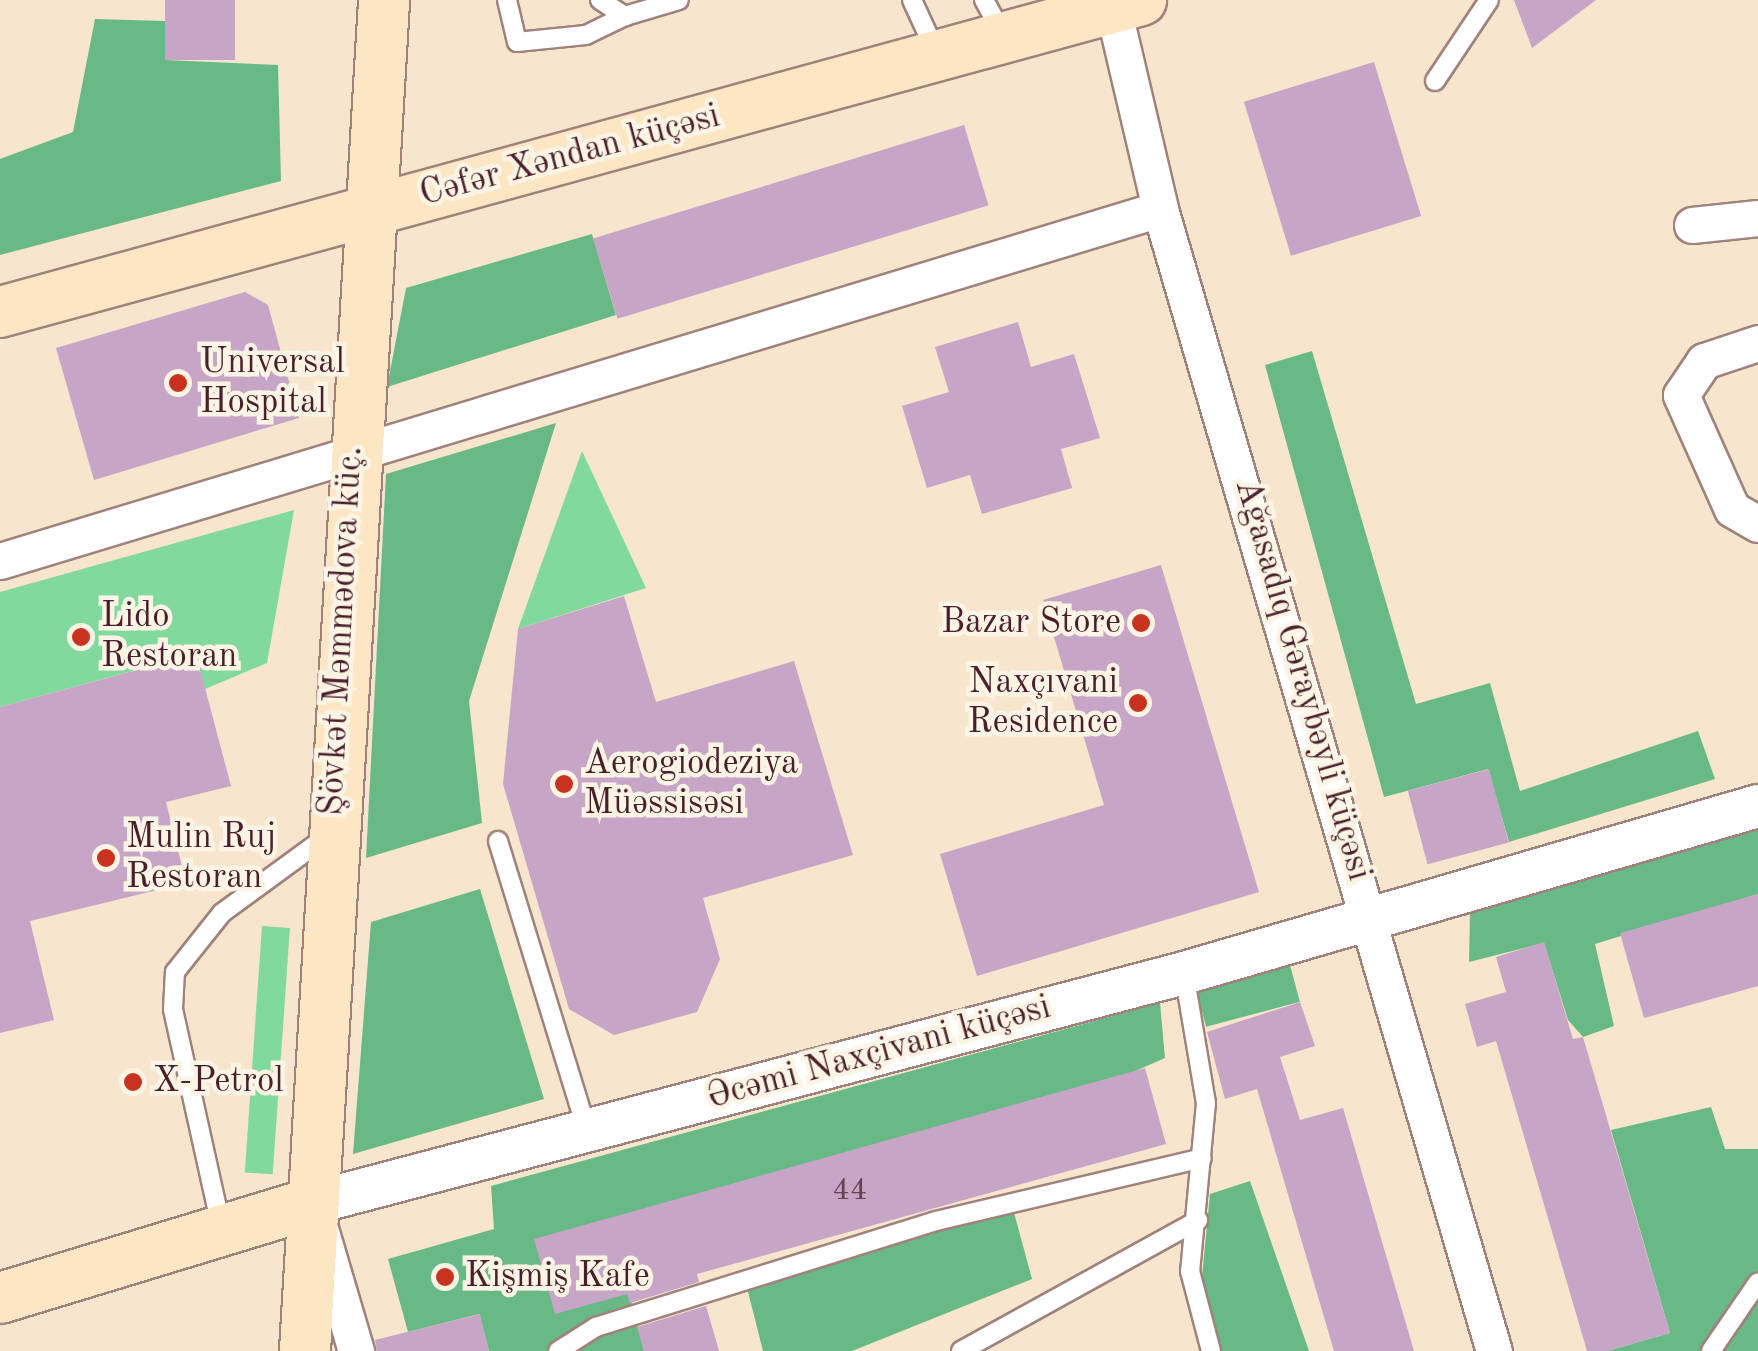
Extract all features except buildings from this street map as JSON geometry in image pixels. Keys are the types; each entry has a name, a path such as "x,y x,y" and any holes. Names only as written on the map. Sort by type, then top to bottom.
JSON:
{"main road":[{"name":"Şövkət Məmmədova küç.","path":"304,1351 352,458 384,0"},
{"name":"Cəfər Xəndan küçəsi","path":"0,312 938,57 995,20 1127,4"},
{"name":"Əcəmi Naxçivani küçəsi","path":"0,1298 312,1203"}],"street":[{"name":"Ağasadıq Gəraybəyli küçəsi","path":"1127,4 1160,209 1372,918 1494,1351"},
{"path":"0,561 352,458 1160,209"},
{"path":"1692,225 1758,218"},
{"path":"1758,344 1704,361 1681,394 1732,509 1758,524"},
{"name":"Əcəmi Naxçivani küçəsi","path":"312,1203 1184,973 1758,806"},
{"path":"312,1203 356,1351"}],"lane":[{"path":"507,0 516,42 586,35 625,16 679,0"},
{"path":"600,0 625,16"},
{"path":"912,0 938,57"},
{"path":"1435,81 1489,0"},
{"path":"223,1232 173,1008 174,972 222,912 330,834"},
{"path":"498,842 588,1130"},
{"path":"1184,973 1206,1103 1198,1220 1190,1271 1211,1351"},
{"path":"558,1351 596,1326 936,1221 1202,1158"},
{"path":"961,1351 1198,1220"},
{"path":"1711,1351 1758,1282"}],"green space":[{"path":"95,19 165,21 165,60 278,65 281,181 0,255 0,159 73,132"},
{"path":"592,234 616,315 387,387 406,288"},
{"path":"1312,351 1416,704 1490,683 1520,791 1698,731 1715,779 1509,842 1488,769 1384,797 1265,365"},
{"path":"556,423 469,701 482,823 366,858 386,474"},
{"path":"582,451 646,588 518,629"},
{"path":"294,510 267,663 205,689 195,654 0,707 0,592"},
{"path":"1758,828 1758,894 1595,944 1614,1026 1583,1037 1568,1020 1544,943 1469,962 1470,911"},
{"path":"480,889 544,1099 353,1154 371,922"},
{"path":"262,926 290,928 273,1174 245,1172"},
{"path":"1290,965 1300,1002 1206,1027 1196,990"},
{"path":"1160,1003 1165,1058 629,1293 644,1351 489,1351 479,1314 408,1332 388,1259 494,1229 491,1186"},
{"path":"1711,1107 1725,1149 1758,1149 1758,1351 1607,1351 1670,1333 1611,1130"},
{"path":"1250,1181 1309,1351 1217,1351 1202,1277 1210,1194"},
{"path":"1013,1209 1032,1279 852,1351 763,1351 746,1284"}],"place":[{"name":"Universal Hospital","path":"178,383"},
{"name":"Bazar Store","path":"1141,623"},
{"name":"Lido Restoran","path":"81,637"},
{"name":"Naxçıvani Residence","path":"1138,703"},
{"name":"Aerogiodeziya Müəssisəsi","path":"564,784"},
{"name":"Mulin Ruj Restoran","path":"106,858"},
{"name":"X-Petrol","path":"133,1082"},
{"name":"Kişmiş Kafe","path":"445,1277"}]}
